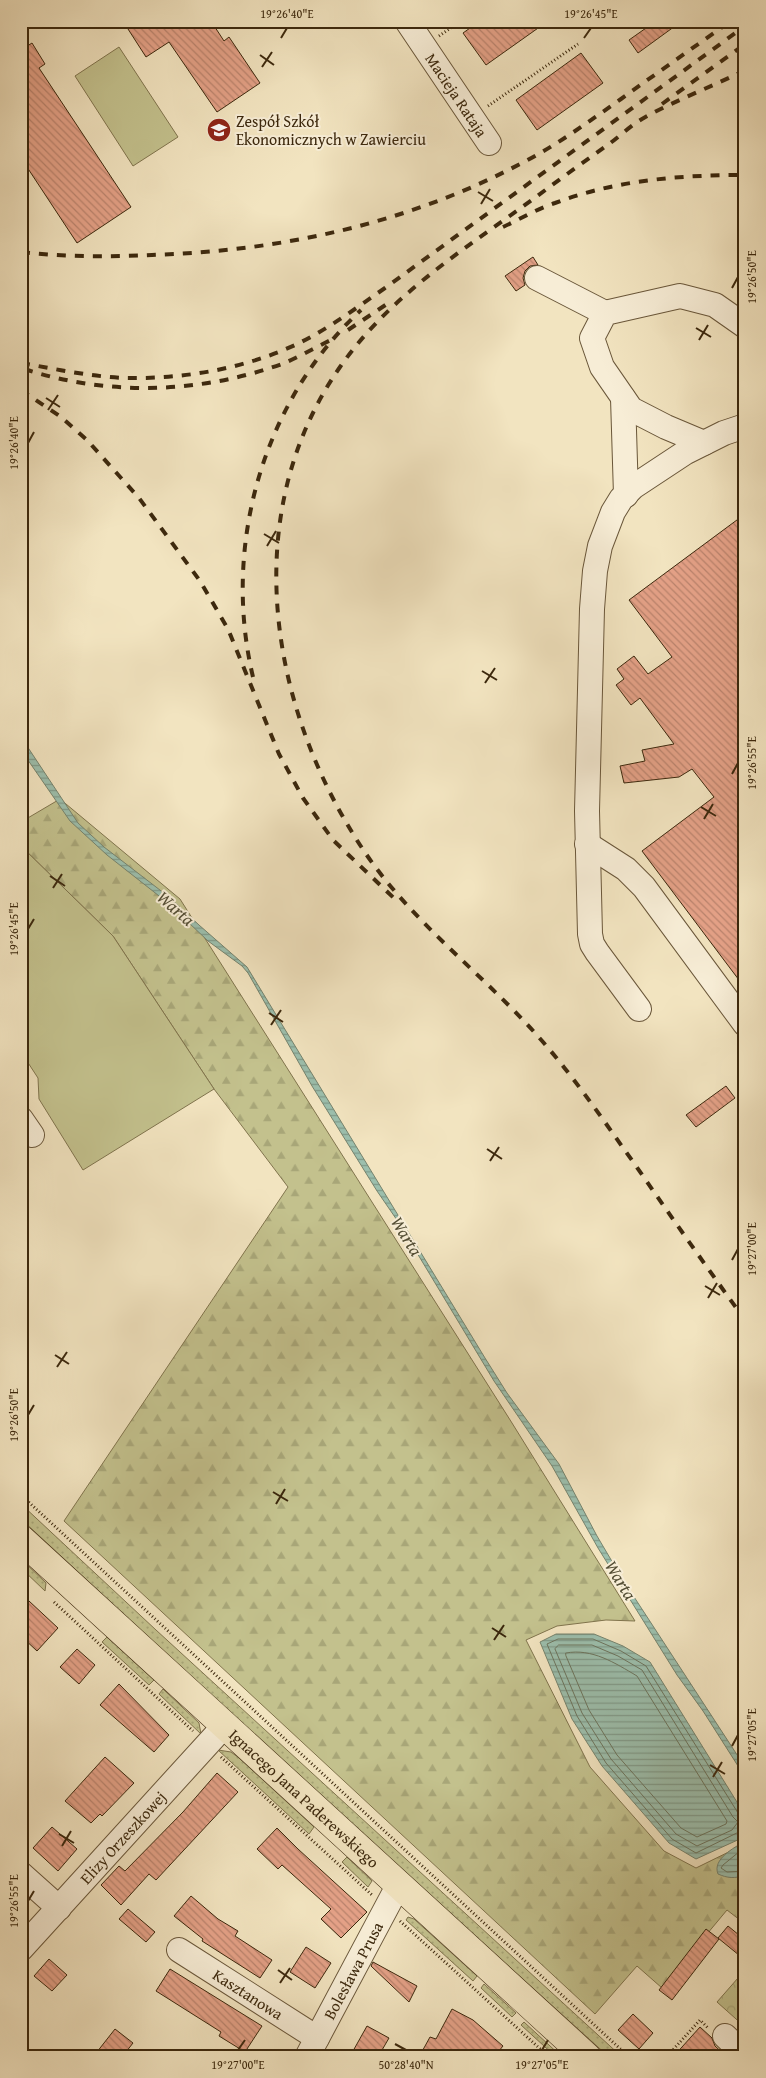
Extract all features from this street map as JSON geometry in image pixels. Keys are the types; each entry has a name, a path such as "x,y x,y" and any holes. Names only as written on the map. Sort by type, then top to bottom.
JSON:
{"main road":[{"name":"Ignacego Jana Paderewskiego","path":"21,1539 587,2057"}],"street":[{"name":"Macieja Rataja","path":"407,21 489,143"},
{"path":"536,278 605,313 680,296 715,306 745,326"},
{"path":"605,313 592,338 602,367 631,409 666,427 704,443"},
{"path":"623,398 626,495"},
{"path":"639,1009 592,944 590,934 587,844 592,609 595,571 606,527 613,512 633,487 686,452 745,426"},
{"path":"587,844 626,869 644,887 745,1024"},
{"name":"Elizy Orzeszkowej","path":"21,1949 224,1725"},
{"path":"21,1874 58,1908"},
{"name":"Bolesława Prusa","path":"312,2048 399,1884"},
{"name":"Kasztanowa","path":"179,1950 312,2048"},
{"path":"725,2036 745,2055"}],"path":[{"path":"436,38 461,21"},
{"path":"484,108 578,44"},
{"path":"21,1495 629,2057"},
{"path":"50,1599 197,1734"},
{"path":"218,1754 549,2057"},
{"path":"671,2052 676,2057"}],"green space":[{"path":"119,47 178,137 133,166 75,76"},
{"path":"60,799 180,899 512,1423 635,1621 606,1620 557,1626 526,1640 590,1767 664,1851 696,1868 745,1844 745,1924 727,1910 662,1988 637,1966 595,2014 64,1521 288,1187 214,1089 113,936 21,846 21,822"},
{"path":"21,846 113,936 214,1089 83,1170 39,1099 38,1078 21,1052"},
{"path":"21,1504 622,2057 609,2057 308,1785 21,1519"},
{"path":"21,1559 46,1583 45,1591 21,1568"},
{"path":"107,1637 154,1680 149,1685 102,1642"},
{"path":"163,1689 199,1723 201,1734 159,1694"},
{"path":"218,1750 231,1752 239,1758 314,1827 309,1834"},
{"path":"347,1857 372,1881 368,1887 342,1862"},
{"path":"408,1917 414,1919 477,1976 473,1981 406,1920"},
{"path":"745,1970 745,2027 717,2002"},
{"path":"484,1984 516,2013 512,2017 481,1988"},
{"path":"524,2022 562,2057 556,2057 521,2025"}],"water":[{"name":"Warta","path":"21,737 78,823 104,847 169,897 247,967 485,1358 507,1393 559,1464 597,1536 623,1580 745,1767 745,1777 703,1711 677,1675 598,1548 552,1466 494,1381 399,1223 312,1086 248,973 242,966 208,941 168,903 107,855 70,821 21,750"},
{"path":"556,1634 594,1634 623,1646 650,1662 745,1815 742,1838 696,1859 669,1843 602,1766 572,1719 540,1642"},
{"path":"745,1841 745,1875 731,1878 718,1874 718,1864 725,1854"}],"building":[{"name":"Zespół Szkół Ekonomicznych w Zawierciu","path":"140,21 211,21 224,41 229,37 260,83 217,112 169,42 146,57 128,29"},
{"path":"480,21 548,21 486,65 463,33"},
{"path":"656,21 682,21 638,53 629,40"},
{"path":"32,43 45,64 39,68 131,207 77,243 21,158 21,50"},
{"path":"581,53 603,83 537,130 516,100"},
{"path":"533,257 538,265 530,266 525,271 523,278 525,285 516,291 505,276"},
{"path":"745,514 745,988 642,851 714,797 692,769 679,777 624,783 620,766 645,761 642,750 674,744 640,698 631,705 616,685 624,679 617,669 634,656 648,674 672,657 629,600"},
{"path":"726,1086 735,1098 696,1127 686,1115"},
{"path":"29,1601 58,1628 37,1651 21,1636 21,1609"},
{"path":"77,1649 95,1665 79,1684 60,1667"},
{"path":"119,1684 169,1735 154,1752 100,1705"},
{"path":"105,1757 134,1783 102,1816 100,1814 91,1823 65,1801"},
{"path":"217,1773 238,1792 156,1880 149,1874 121,1905 101,1885 119,1866 125,1871 183,1812"},
{"path":"52,1827 77,1849 58,1871 33,1848"},
{"path":"277,1828 367,1912 341,1938 321,1919 331,1909 282,1865 278,1869 257,1849"},
{"path":"191,1896 218,1919 238,1931 235,1936 272,1960 260,1978 202,1941 203,1939 174,1916"},
{"path":"128,1909 155,1932 146,1942 119,1919"},
{"path":"728,1926 745,1940 745,1960 718,1938"},
{"path":"706,1929 719,1939 672,2000 659,1990"},
{"path":"306,1947 331,1963 315,1988 290,1972"},
{"path":"49,1959 67,1975 52,1991 34,1976"},
{"path":"373,1962 417,1986 409,2002 371,1966"},
{"path":"170,1969 262,2026 245,2052 219,2036 221,2032 156,1991"},
{"path":"452,2009 473,2020 503,2046 494,2057 419,2057 430,2037 436,2039"},
{"path":"633,2014 653,2033 639,2049 618,2030"},
{"path":"367,2026 389,2038 378,2057 363,2057 353,2051"},
{"path":"700,2027 712,2038 715,2046 727,2057 673,2057"},
{"path":"115,2029 133,2043 122,2057 93,2057"}],"railway":[{"path":"21,252 54,255 136,256 247,248 295,240 387,218 477,185 533,157 584,125 731,21"},
{"path":"21,363 101,376 127,378 170,377 234,366 295,345 330,326 385,288 745,26"},
{"path":"662,104 745,44"},
{"path":"745,70 654,112 638,122 456,254 430,274 382,317 340,367 308,424 287,485 277,548 278,611 288,674 306,736 331,796 364,851 383,877 427,926 521,1018 556,1057 745,1320"},
{"path":"503,227 548,205 601,189 648,180 696,176 745,175"},
{"path":"348,330 390,302"},
{"path":"253,677 245,628 243,578 247,528 258,479 275,432 298,388 327,347 361,310"},
{"path":"24,369 88,384 153,388 186,386 250,374 282,364 333,339"},
{"path":"21,390 61,417 87,440 139,498 200,581 228,629 279,754 303,798 333,840 398,902"}],"place":[{"name":"Zespół Szkół Ekonomicznych w Zawierciu","path":"219,130"}]}
